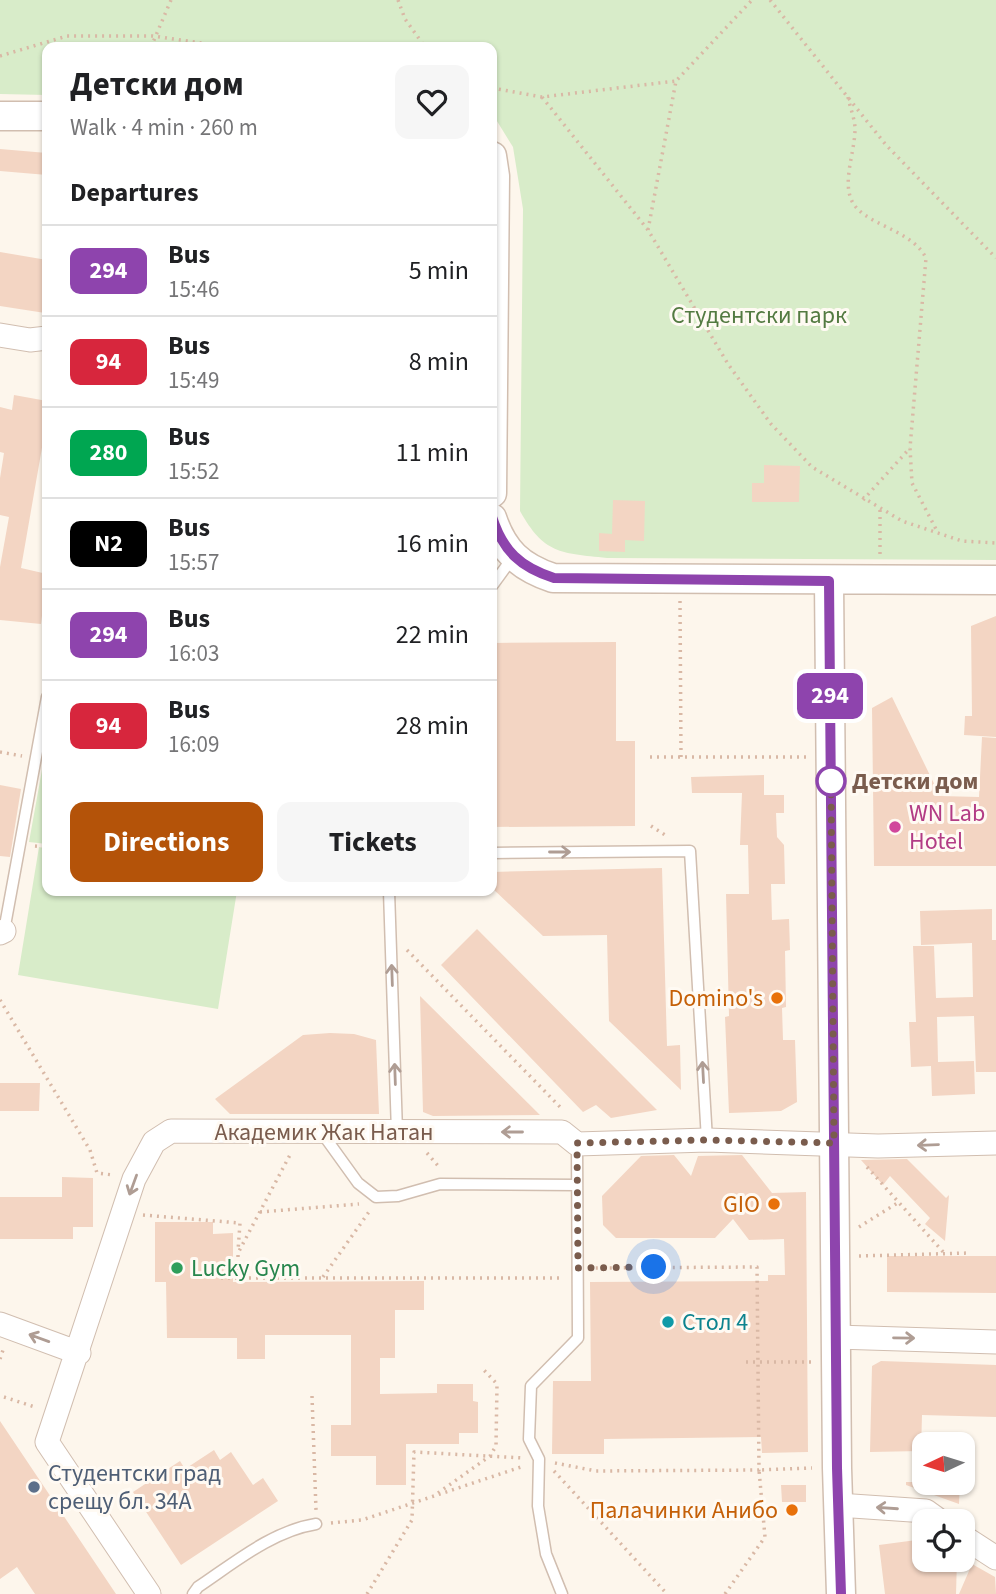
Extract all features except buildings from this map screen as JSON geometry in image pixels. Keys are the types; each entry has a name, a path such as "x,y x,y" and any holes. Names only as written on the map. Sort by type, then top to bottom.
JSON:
{"street":[{"path":"0,116 42,116"},
{"path":"0,335 30,340 42,339"},
{"path":"497,533 513,557 532,571 554,578 996,580"},
{"path":"829,581 840,1143 835,1249 841,1594"},
{"name":"Академик Жак Натан","path":"149,1594 47,1442 79,1353 134,1179 154,1142 171,1131 562,1132 577,1143 707,1140 878,1146 996,1143"},
{"path":"0,1324 79,1353"},
{"path":"836,1350 996,1342"},
{"path":"838,1505 912,1510"},
{"path":"975,1544 996,1558"}],"lane":[{"path":"497,579 513,557"},
{"path":"2,932 42,725"},
{"path":"497,853 690,851 707,1140"},
{"path":"389,896 397,1132"},
{"path":"312,1133 358,1183 376,1198 398,1196 440,1184 577,1185"},
{"path":"562,1594 545,1554 538,1506 538,1459 529,1439 531,1386 578,1338 577,1143"},
{"path":"194,1594 198,1587 256,1547 302,1526 316,1524"}],"path":[{"path":"152,42 171,0"},
{"path":"398,0 405,19 421,42"},
{"path":"648,230 676,81 752,0"},
{"path":"770,0 886,145 996,258"},
{"path":"47,42 67,36 153,36 194,42"},
{"path":"0,56 42,43"},
{"path":"497,89 542,97 676,81"},
{"path":"542,97 648,230 728,364 771,425 812,467 902,522 962,541 996,543"},
{"path":"848,97 855,126 850,199 857,209 919,244 926,258 910,448 912,484 922,508 939,534"},
{"path":"863,500 910,448"},
{"path":"879,581 880,510"},
{"path":"680,579 681,757"},
{"path":"0,752 36,758"},
{"path":"650,757 831,757"},
{"path":"390,934 566,1113"},
{"path":"0,1000 90,1150 97,1172"},
{"path":"238,1253 260,1212 312,1133"},
{"path":"840,1143 899,1202 945,1254"},
{"path":"260,1212 359,1204 376,1198"},
{"path":"323,1278 369,1214 376,1198"},
{"path":"835,1249 899,1202"},
{"path":"154,1216 240,1223 238,1278"},
{"path":"835,1249 970,1254"},
{"path":"222,1278 578,1273 757,1266 759,1470 765,1536 725,1594"},
{"path":"746,1362 836,1350"},
{"path":"434,1496 490,1457 496,1446 497,1384 482,1368"},
{"path":"312,1396 316,1524 362,1520 511,1472 538,1459"},
{"path":"5,1397 56,1415"},
{"path":"367,1594 412,1520 414,1452 538,1459 596,1471 837,1468"},
{"path":"538,1459 552,1468 667,1594"}],"green space":[{"name":"Студентски парк","path":"0,0 996,0 996,560 607,558 577,555 555,549 537,536 520,511 523,209 513,147 497,121 497,42 42,42 42,95 0,94"},
{"path":"42,770 42,843 29,842"},
{"path":"39,847 42,848 42,896 236,896 218,1009 18,975"}],"bus line":[{"name":"294","path":"497,533 513,557 532,571 554,578 829,581 837,1468 841,1594"}],"place":[{"name":"Детски дом","path":"831,781"},
{"name":"WN Lab Hotel","path":"895,827"},
{"name":"Domino's","path":"777,998"},
{"name":"GIO","path":"774,1204"},
{"name":"Lucky Gym","path":"177,1268"},
{"name":"Стол 4","path":"668,1322"},
{"name":"Студентски град срещу бл. 34А","path":"34,1487"},
{"name":"Палачинки Анибо","path":"792,1510"}],"route":[{"path":"654,1267 578,1268 577,1143 707,1140 834,1143 831,781"}]}
